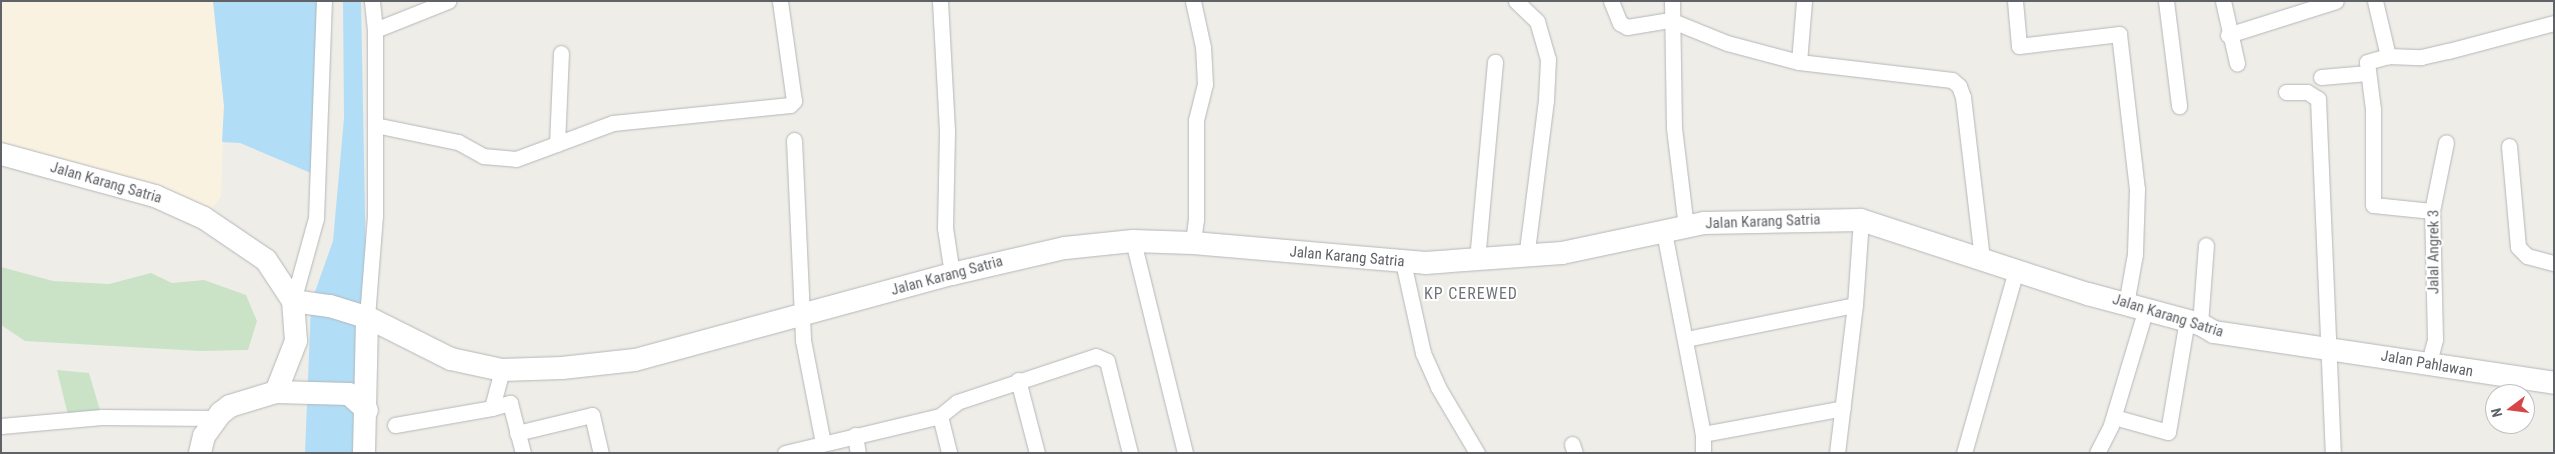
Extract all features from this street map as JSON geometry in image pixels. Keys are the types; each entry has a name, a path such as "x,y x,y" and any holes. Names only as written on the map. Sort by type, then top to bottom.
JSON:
{"street":[{"path":"276,392 296,341 293,301 316,218 324,1"},
{"path":"364,453 367,410 367,317 375,215 375,30 372,1"},
{"path":"375,30 448,1"},
{"path":"375,125 458,142 470,151 496,159 516,159 613,123 790,105 794,101 780,1"},
{"path":"940,1 947,132 945,228 952,274"},
{"path":"1193,1 1203,47 1205,84 1196,120 1196,220 1193,243"},
{"path":"1516,1 1537,21 1548,59 1546,100 1526,258"},
{"path":"1611,1 1620,23 1627,27 1670,20 1727,43 1799,62 1952,80 1959,86 1982,259"},
{"path":"1672,1 1670,20 1675,230 1686,339 1703,434 1703,453"},
{"path":"1799,62 1804,1"},
{"path":"2015,1 2019,46 2119,34 2137,189 2136,306 2114,417 2097,453"},
{"path":"2166,1 2179,106"},
{"path":"2223,1 2228,35 2236,63"},
{"path":"2228,35 2301,6 2336,1"},
{"path":"2375,1 2388,56"},
{"path":"2432,211 2373,205 2373,109 2367,62 2388,56 2421,57 2554,23"},
{"path":"557,144 561,53"},
{"path":"1477,260 1494,62"},
{"path":"2321,77 2368,73"},
{"path":"2286,92 2307,92 2318,99 2330,350 2332,453"},
{"path":"794,140 803,340 823,443"},
{"name":"Jalal Angrek 3","path":"2429,362 2435,340 2432,211 2446,142"},
{"path":"2509,146 2518,247 2527,256 2554,263"},
{"name":"Jalan Karang Satria","path":"1,154 155,196 204,218 266,260 293,301 330,306 367,317 452,359 502,370 581,367 635,360 952,274 1065,248 1133,241 1193,243 1402,262 1477,260 1526,258 1704,223 1861,220 1889,231 2193,322 2214,332 2330,350"},
{"path":"1837,453 1855,305 1861,220"},
{"path":"1133,241 1185,453"},
{"path":"2114,417 2168,432 2193,322 2206,246"},
{"path":"1402,262 1423,353 1438,387 1477,453"},
{"path":"1964,453 2016,270"},
{"path":"1686,339 1855,305"},
{"name":"Jalan Pahlawan","path":"2330,350 2429,362 2554,383"},
{"path":"785,453 940,416 957,402 1088,356 1102,358 1107,361 1130,453"},
{"path":"492,408 502,370"},
{"path":"1018,380 1037,453"},
{"path":"200,453 204,436 215,418 230,406 276,392 349,394 367,410"},
{"path":"395,424 492,408 510,403 523,453"},
{"path":"1703,434 1842,408"},
{"path":"517,432 592,415 601,453"},
{"path":"940,416 949,453"},
{"path":"1,426 102,417 215,418"},
{"path":"855,435 858,453"}],"shaded area":[{"path":"1,1 213,1 224,106 221,197 204,218 1,154"}],"green space":[{"path":"1,267 53,281 109,284 151,273 172,283 204,280 246,295 257,321 248,350 200,351 25,341 1,325"},
{"path":"57,370 89,373 102,417 69,419"}],"water":[{"path":"213,1 324,1 318,176 240,143 222,142 224,106"},
{"path":"343,1 361,1 367,317 364,453 305,453 311,303 333,241 344,118"}],"district":[{"name":"KP CEREWED","path":"1471,294"}]}
